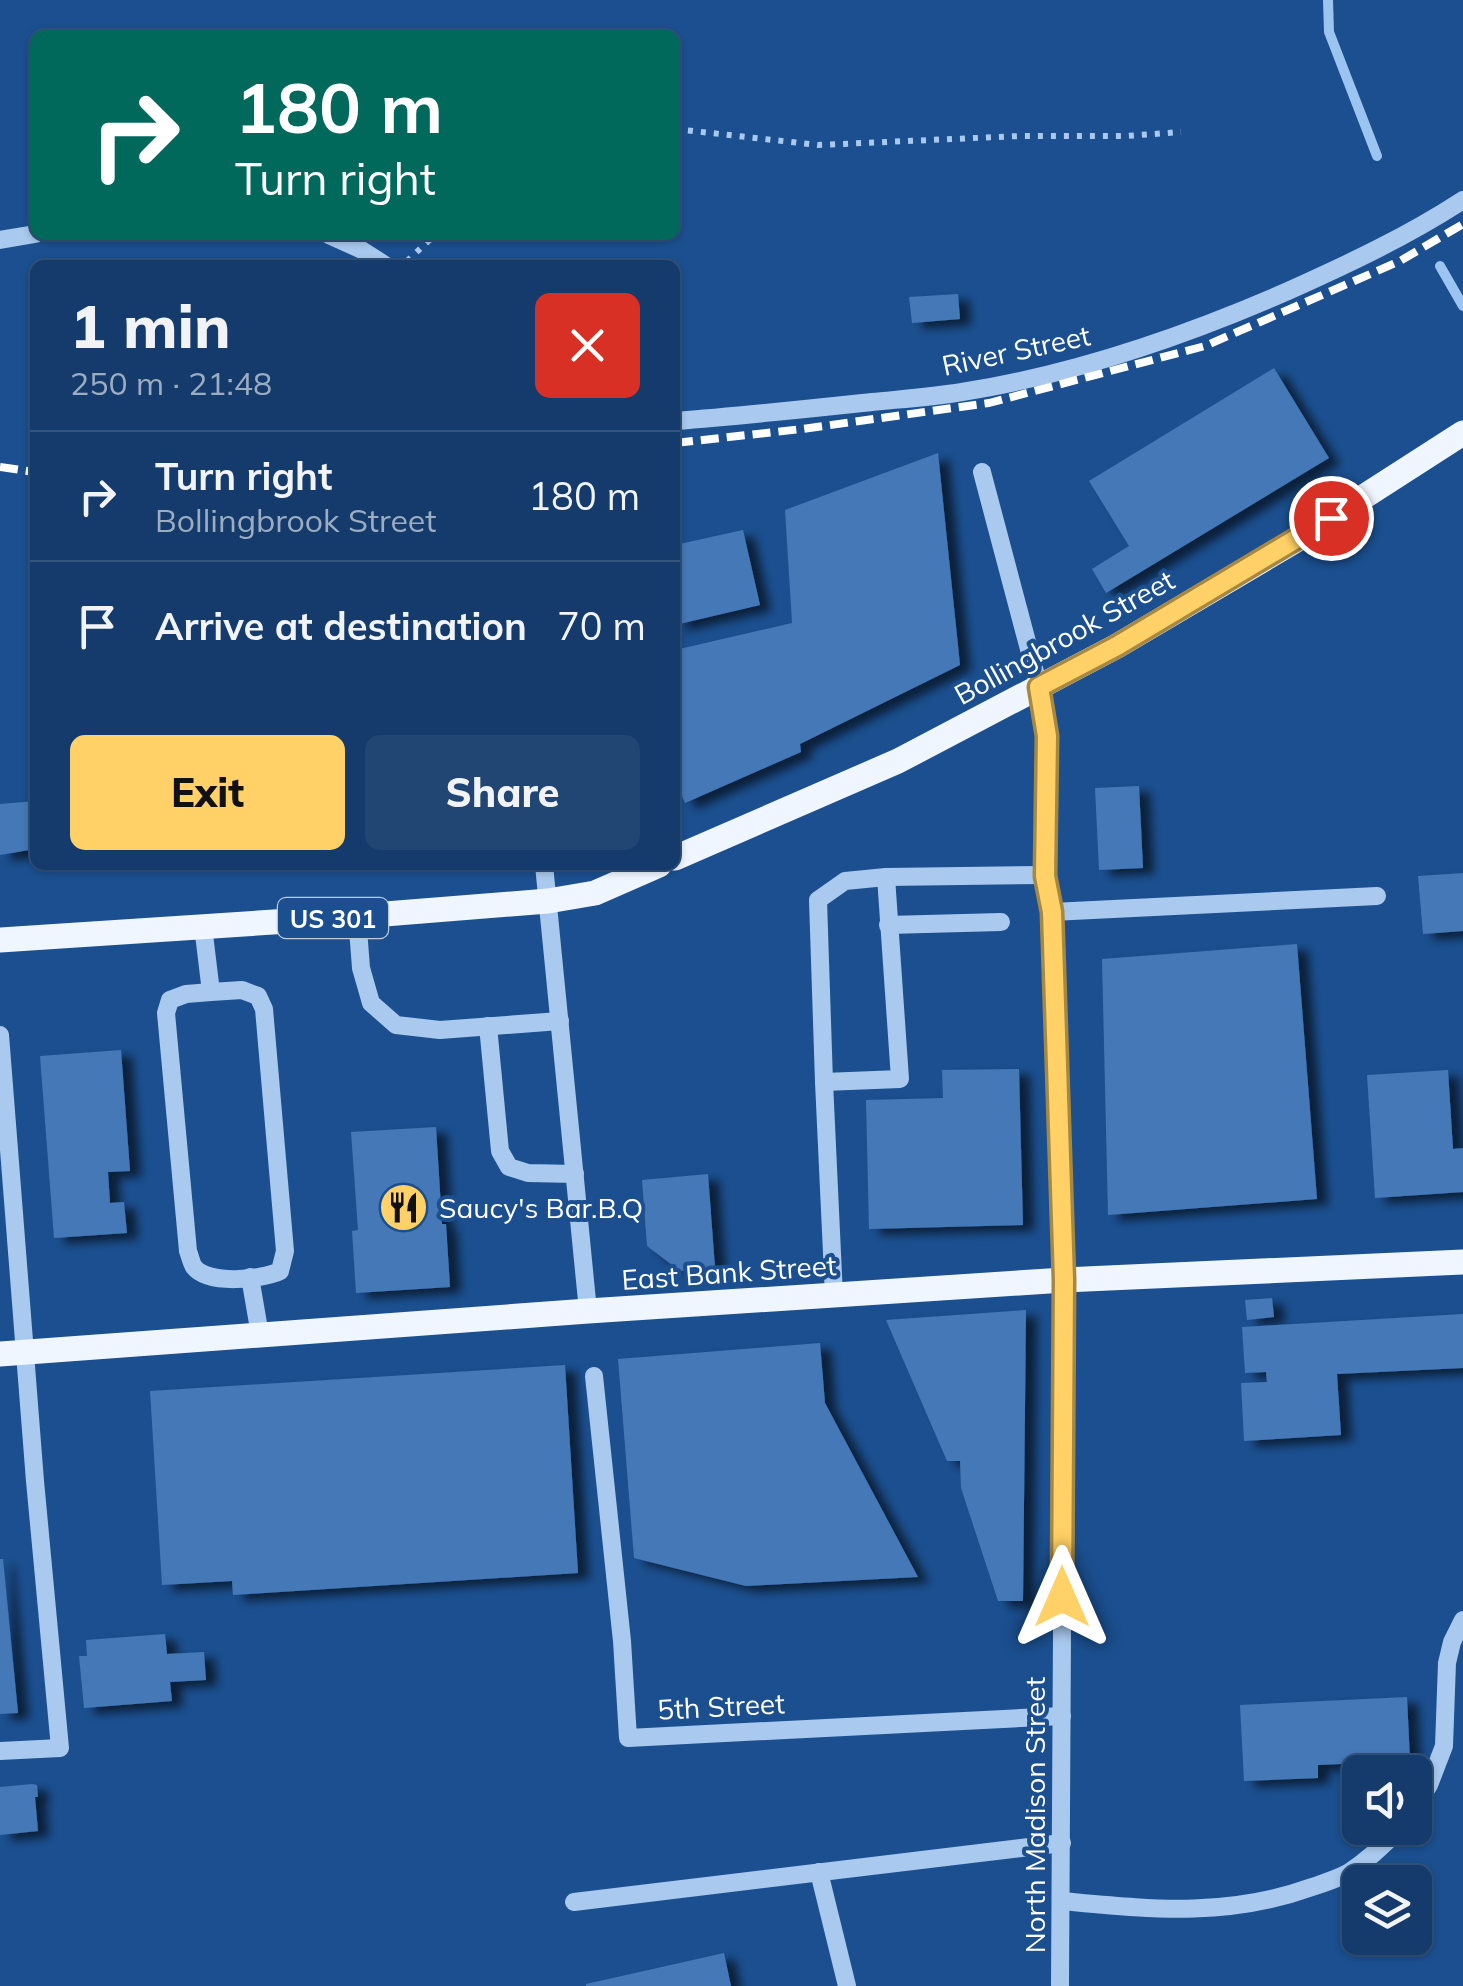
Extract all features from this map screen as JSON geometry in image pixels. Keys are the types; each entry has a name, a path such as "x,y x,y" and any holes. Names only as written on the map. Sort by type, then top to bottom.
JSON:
{"main road":[{"name":"Bollingbrook Street","path":"680,856 898,761 1117,646 1298,540 1463,434"},
{"name":"US 301","path":"0,940 548,901 596,893 648,870"},
{"name":"East Bank Street","path":"12,1353 588,1310 1064,1280 1463,1262"}],"street":[{"name":"River Street","path":"680,421 961,392 1050,374 1152,346 1351,263 1463,200"},
{"path":"0,240 30,235"},
{"path":"340,240 377,260"},
{"name":"North Madison Street","path":"982,472 1039,687 1047,736 1045,876 1052,912 1064,1280 1060,1986"},
{"path":"545,870 588,1310"},
{"path":"834,1296 818,900 845,881 1045,876"},
{"path":"824,1082 900,1079 886,877"},
{"path":"1052,912 1377,896"},
{"path":"357,916 361,968 371,1003 396,1025 440,1030 560,1021"},
{"path":"888,925 1001,922"},
{"path":"203,926 211,992"},
{"path":"242,990 258,996 264,1009 285,1251 280,1271 268,1276 211,1279 193,1266 188,1251 166,1013 170,1000 211,992 242,990"},
{"path":"488,1026 500,1151 509,1167 528,1173 575,1174"},
{"path":"0,1035 12,1353 60,1748 0,1751"},
{"path":"250,1277 260,1335"},
{"name":"5th Street","path":"594,1376 622,1641 628,1738 1062,1716"},
{"path":"1432,1777 1444,1746 1447,1663 1463,1620"},
{"path":"574,1902 1062,1843"},
{"path":"1062,1901 1201,1910 1246,1905 1291,1895 1344,1875 1384,1845"},
{"path":"819,1872 847,1986"}],"path":[{"path":"680,130 818,145 1181,132"},
{"path":"408,260 430,240"}],"building":[{"path":"958,294 960,319 912,323 909,297"},
{"path":"1274,368 1329,458 1106,593 1092,569 1129,546 1089,481"},
{"path":"938,453 960,665 800,744 801,752 685,803 680,792 680,649 792,623 785,510"},
{"path":"743,530 760,605 680,624 680,544"},
{"path":"1139,786 1143,868 1099,870 1095,788"},
{"path":"30,801 30,850 0,855 0,804"},
{"path":"1463,873 1463,931 1423,934 1418,876"},
{"path":"1297,944 1317,1199 1108,1215 1102,959"},
{"path":"121,1050 130,1171 108,1172 110,1203 124,1202 127,1233 54,1238 40,1056"},
{"path":"1019,1069 1023,1225 869,1229 866,1100 943,1098 942,1070"},
{"path":"1448,1070 1453,1149 1463,1148 1463,1192 1375,1198 1367,1075"},
{"path":"436,1127 450,1287 356,1293 352,1231 358,1230 351,1132"},
{"path":"708,1174 715,1268 680,1271 647,1246 642,1180"},
{"path":"1272,1298 1274,1317 1247,1320 1245,1300"},
{"path":"1026,1310 1023,1601 998,1601 961,1488 960,1461 947,1461 886,1320"},
{"path":"1463,1314 1463,1368 1337,1374 1341,1435 1244,1441 1241,1383 1267,1382 1266,1372 1245,1373 1242,1327"},
{"path":"820,1343 825,1403 918,1577 746,1586 634,1558 618,1359"},
{"path":"565,1365 578,1573 233,1595 232,1581 162,1585 150,1391"},
{"path":"3,1559 18,1713 0,1714"},
{"path":"165,1634 167,1654 204,1652 206,1680 170,1682 172,1701 84,1708 79,1656 87,1656 86,1640"},
{"path":"1407,1697 1410,1755 1342,1755 1342,1764 1318,1765 1318,1778 1244,1781 1240,1705"},
{"path":"37,1785 38,1831 0,1835 0,1787"},
{"path":"724,1953 731,1986 586,1986 586,1984"}],"waterway":[{"path":"1328,0 1329,32 1377,156"},
{"path":"1440,266 1463,306"}],"railway":[{"path":"680,442 989,403 1205,346 1400,261 1463,224"},
{"path":"0,467 30,471"}],"place":[{"name":"Saucy's Bar.B.Q","path":"404,1207"}],"route":[{"path":"1062,1597 1064,1280 1052,912 1045,876 1047,736 1039,687 1117,646 1331,518"}]}
